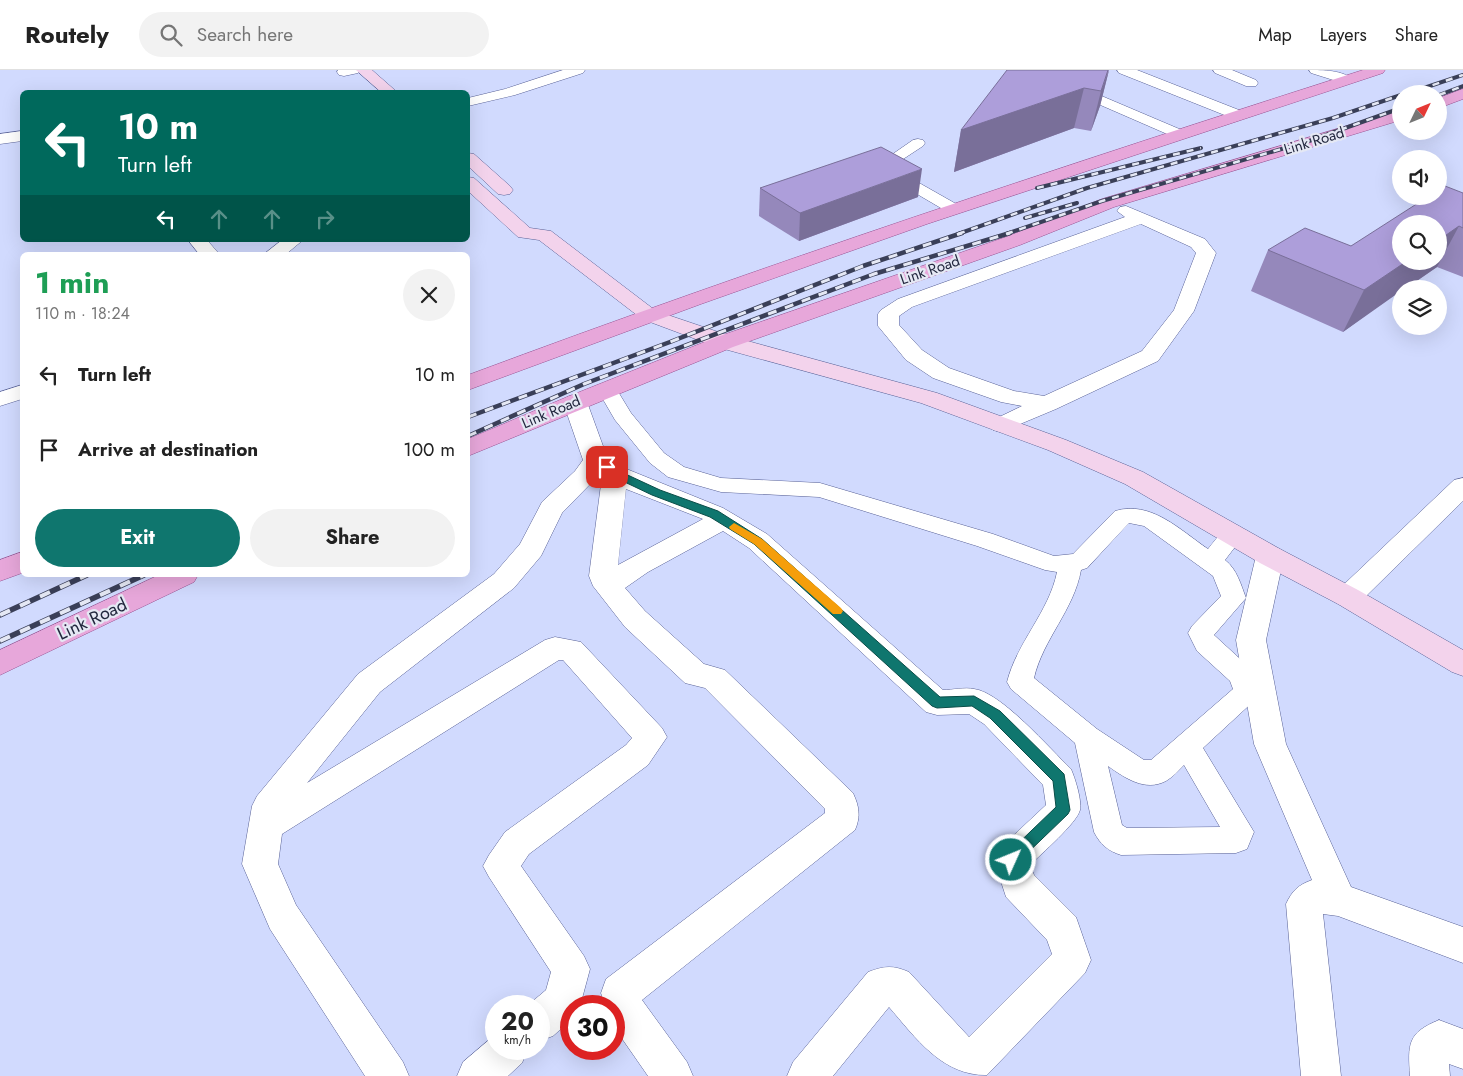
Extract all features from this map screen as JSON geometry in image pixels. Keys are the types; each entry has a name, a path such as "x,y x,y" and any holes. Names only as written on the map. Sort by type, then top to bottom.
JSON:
{"main road":[{"path":"470,382 649,315 952,208 1378,70"},
{"path":"1448,100 1463,94"},
{"name":"Link Road","path":"470,447 574,402 725,342 1013,241 1108,203 1392,118"},
{"path":"0,571 20,563"},
{"name":"Link Road","path":"0,662 180,577"}],"street":[{"path":"363,70 387,90"},
{"path":"470,102 510,92 578,70"},
{"path":"1124,70 1238,115"},
{"path":"1220,70 1251,83"},
{"path":"1316,70 1346,80"},
{"path":"346,71 361,87"},
{"path":"0,139 20,136"},
{"path":"470,160 517,201"},
{"path":"470,184 525,232 541,227 649,315 725,342 930,398 1057,445 1134,478 1270,556 1348,597 1462,665"},
{"path":"1001,425 1150,356 1184,311 1206,253 1198,243 1108,203"},
{"path":"1048,404 1009,397 941,373 914,355 889,326 888,314 905,303 1141,218"},
{"path":"199,242 207,252"},
{"path":"277,252 291,242"},
{"path":"0,399 20,393"},
{"path":"574,402 606,467 603,576 607,586 635,619 696,675 714,678 841,803 843,819 620,993 625,1010 672,1076"},
{"path":"606,467 656,492 714,514 758,541 937,703 974,701 995,715 1059,779 1063,810 1011,860 1019,885 1063,930 1072,960 973,1061 951,1049 894,985 882,986 807,1076"},
{"path":"389,1076 283,917 260,864 269,806 369,683 504,581 531,549 551,508 584,477 606,467"},
{"path":"1348,597 1463,486"},
{"path":"607,586 638,565 723,520"},
{"path":"1270,556 1251,640 1268,735 1270,744 1338,899"},
{"path":"266,826 555,648 571,650 651,737 637,755 517,843 501,866 571,969 562,1002 550,1012"},
{"path":"1321,1076 1304,904 1314,896 1338,899 1463,945"},
{"path":"1430,1076 1428,1050 1438,1040 1463,1049"},
{"path":"477,1076 495,1060"}],"lane":[{"path":"1061,82 1179,134"},
{"path":"918,143 881,167 952,208"},
{"path":"607,389 622,416 657,458 676,472 721,485 820,490 985,540 1053,564 1079,562 1123,516 1136,515 1152,521 1181,541 1223,572 1234,598 1200,633 1206,644 1241,675 1247,692 1157,772 1139,772 1087,737 1020,682 1022,667 1063,597 1069,579 1070,564"},
{"path":"1181,541 1204,518"},
{"path":"1210,562 1234,534"},
{"path":"1087,737 1109,832 1122,842 1236,840 1239,832 1187,745"}],"building":[{"path":"1007,70 1108,70 1101,91 1084,88 961,130"},
{"path":"881,147 922,169 800,213 760,188"},
{"path":"1447,187 1463,193 1463,228 1459,226 1447,234 1447,215 1399,215 1415,205 1447,205"},
{"path":"1392,220 1392,270 1394,270 1364,290 1268,250 1305,228 1351,246"}],"railway":[{"path":"1433,85 1463,75"},
{"path":"1448,92 1463,86"},
{"path":"958,234 1087,188 1333,118 1392,98"},
{"path":"1006,234 1102,201 1309,141 1392,111"},
{"path":"1037,188 1201,148"},
{"path":"1025,218 1077,203"},
{"path":"470,416 670,342 863,266 962,233"},
{"path":"470,435 584,384 874,274 1010,233"},
{"path":"0,615 83,577"},
{"path":"0,641 140,577"}],"slow traffic":[{"path":"734,527 758,541 837,611"}],"route":[{"path":"607,467 615,474 714,514 758,541 937,703 974,701 995,715 1059,779 1063,810 1011,860"}]}
